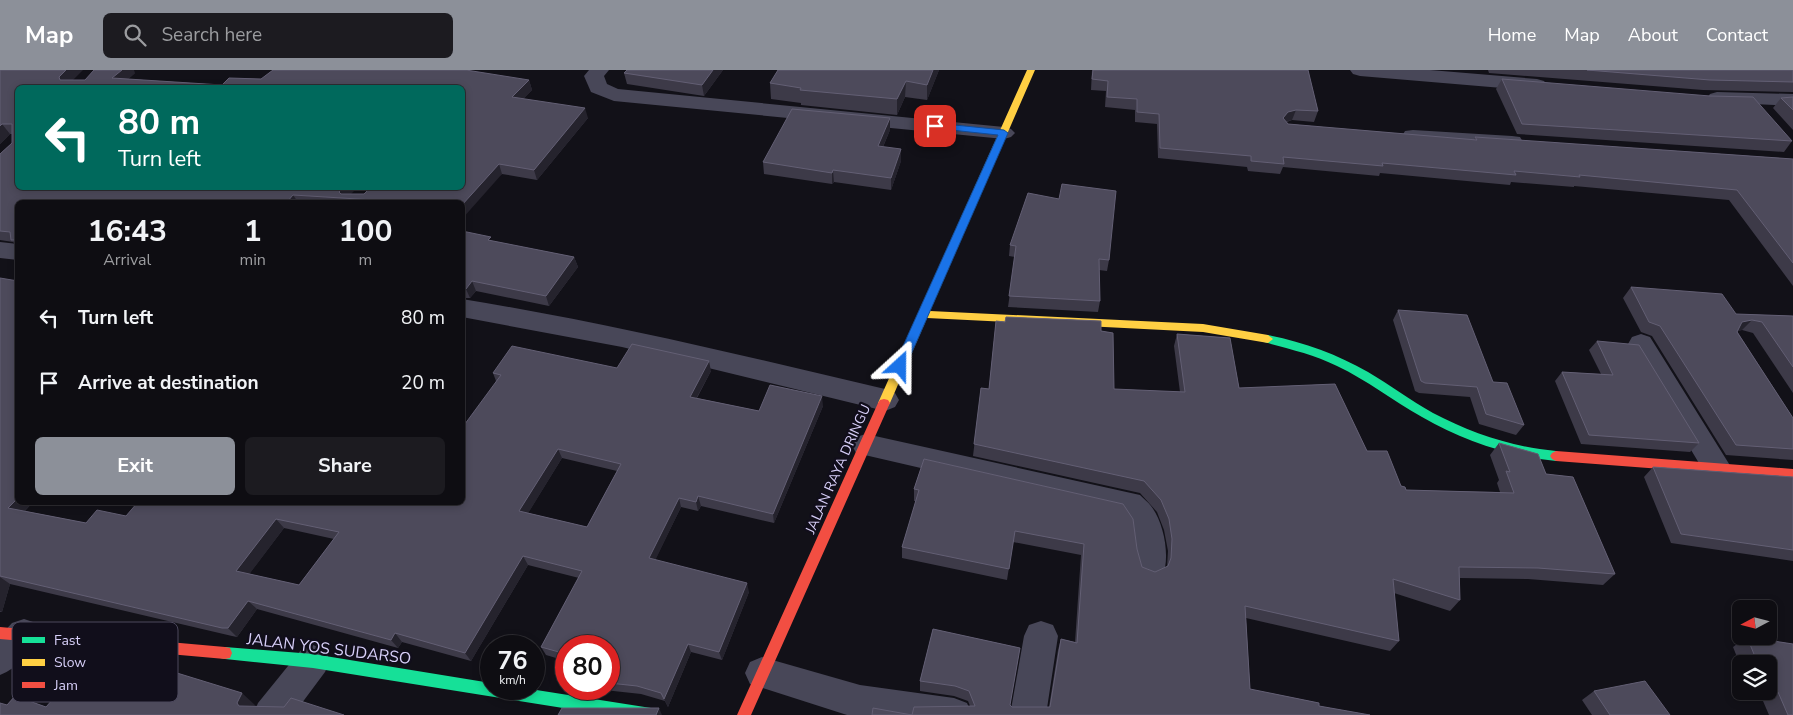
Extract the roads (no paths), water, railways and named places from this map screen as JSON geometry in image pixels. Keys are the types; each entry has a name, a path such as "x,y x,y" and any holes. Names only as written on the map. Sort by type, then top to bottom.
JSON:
{"main road":[{"name":"JALAN RAYA DRINGU","path":"744,715 866,446 1032,70"},
{"path":"923,314 1203,328 1296,344 1350,368 1438,421 1482,440 1539,454 1793,474"},
{"name":"JALAN YOS SUDARSO","path":"178,648 313,660 651,715"}],"street":[{"path":"599,70 594,76 598,88 614,95 1004,133"},
{"path":"1360,70 1558,87"},
{"path":"1694,97 1793,100"},
{"path":"1751,98 1769,118"},
{"path":"1392,134 1529,143"},
{"path":"0,250 15,252"},
{"path":"465,308 544,321 712,358 885,400"},
{"path":"1641,344 1716,467"},
{"path":"866,446 1129,504 1141,515 1148,532 1152,567"},
{"path":"0,659 12,634"},
{"path":"1028,715 1041,636"},
{"path":"271,715 313,660"},
{"path":"762,673 860,702 954,715"}]}
